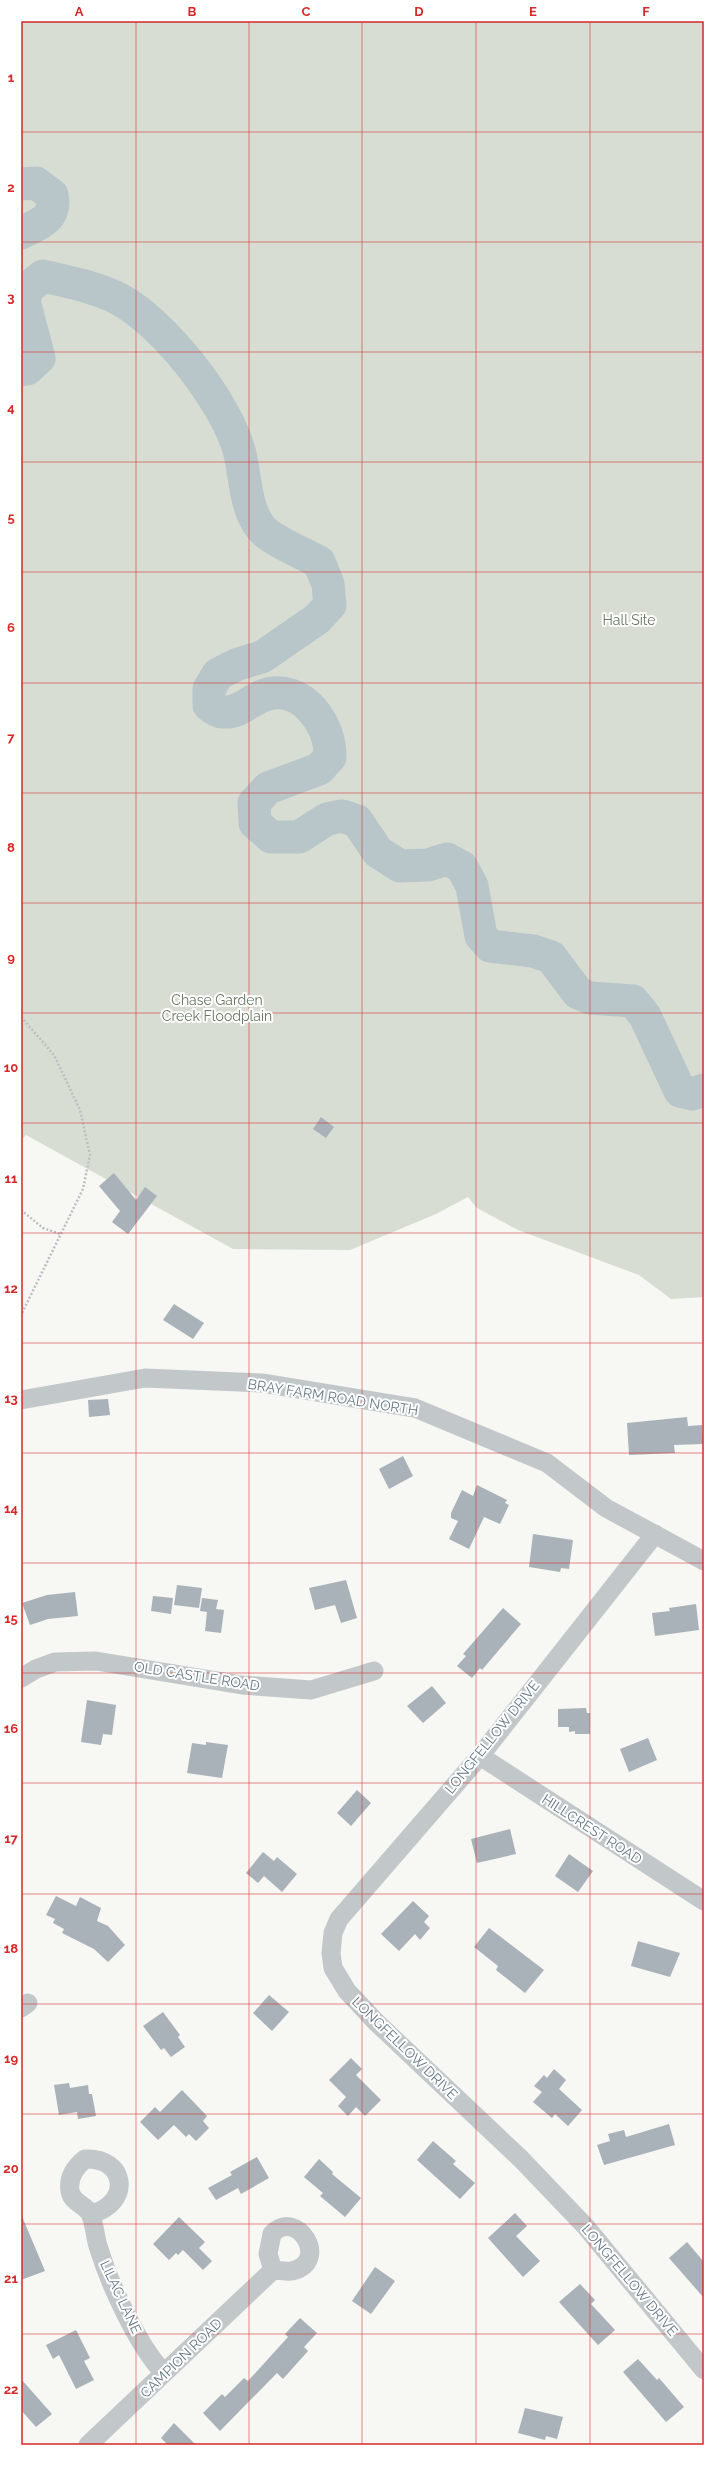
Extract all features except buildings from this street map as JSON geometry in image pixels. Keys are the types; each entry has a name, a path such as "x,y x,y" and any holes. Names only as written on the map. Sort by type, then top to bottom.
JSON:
{"street":[{"name":"BRAY FARM ROAD NORTH","path":"21,1400 146,1378 262,1383 415,1408 546,1463 606,1508 704,1561"},
{"name":"LONGFELLOW DRIVE","path":"655,1534 480,1756 339,1919 331,1942 333,1968 356,2002 520,2159 586,2227 704,2370"},
{"name":"OLD CASTLE ROAD","path":"21,1678 36,1669 55,1662 96,1661 242,1684 312,1690 374,1672"},
{"name":"HILLCREST ROAD","path":"480,1756 704,1901"},
{"name":"LILAC LANE","path":"91,2214 99,2249 121,2302 152,2360 164,2373"},
{"name":"CAMPION ROAD","path":"88,2445 273,2270"}],"path":[{"path":"21,1017 54,1055 80,1110 90,1155 83,1189 21,1315"},
{"path":"21,1210 43,1228 60,1234"}],"green space":[{"path":"21,21 704,21 704,1297 671,1299 639,1275 518,1230 477,1208 468,1197 436,1214 350,1250 233,1249 26,1135 21,1140"}],"waterway":[{"path":"21,184 36,183 52,195 53,203 52,210 45,220 21,233"},
{"path":"21,370 27,369 39,358 24,301 28,288 43,276 91,288 119,299 137,310 174,345 208,389 222,412 233,434 240,454 247,496 254,517 259,525 266,533 277,541 319,562 328,584 330,605 317,619 262,657 238,664 218,674 209,689 209,705 217,711 223,712 234,711 257,698 269,694 284,693 291,695 309,706 318,717 326,733 330,757 319,769 268,788 254,803 255,823 271,837 299,837 327,819 342,816 357,821 378,852 400,866 428,865 447,859 462,867 472,886 481,936 490,946 533,951 551,957 578,993 590,998 633,1001 645,1016 680,1091 692,1094 704,1090"}],"park label":[{"name":"Hall Site","path":"629,620"},
{"name":"Chase Garden Creek Floodplain","path":"217,1008"}]}
